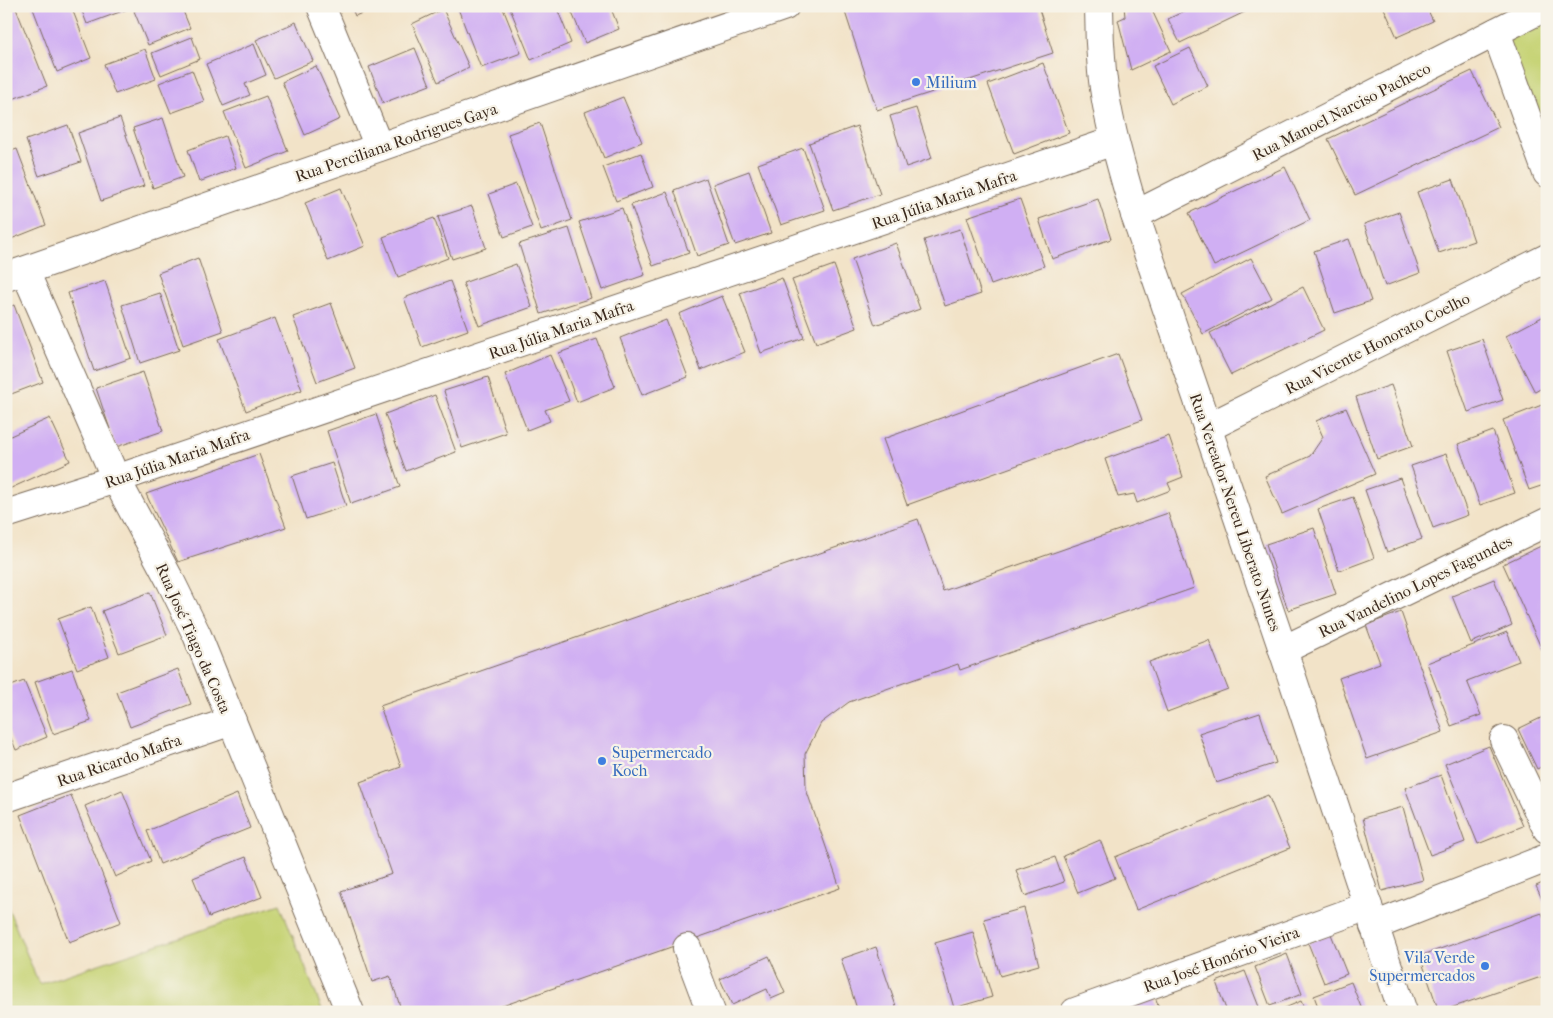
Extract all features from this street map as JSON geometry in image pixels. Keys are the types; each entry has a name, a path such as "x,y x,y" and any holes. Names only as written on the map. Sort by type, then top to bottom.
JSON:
{"street":[{"path":"321,6 380,147"},
{"name":"Rua Perciliana Rodrigues Gaya","path":"16,274 785,6"},
{"name":"Rua Vereador Nereu Liberato Nunes","path":"1099,6 1102,73 1114,141 1135,215 1283,650 1403,1012"},
{"name":"Rua Manoel Narciso Pacheco","path":"1135,215 1547,6"},
{"path":"1496,32 1547,173"},
{"name":"Rua Júlia Maria Mafra","path":"6,514 116,479 1114,141"},
{"name":"Rua Vicente Honorato Coelho","path":"1207,428 1547,258"},
{"name":"Rua José Tiago da Costa","path":"16,274 116,479 197,635 350,1012"},
{"name":"Rua Vandelino Lopes Fagundes","path":"1283,650 1547,522"},
{"name":"Rua Ricardo Mafra","path":"6,798 232,721"},
{"path":"1504,740 1547,829"},
{"name":"Rua José Honório Vieira","path":"1075,1012 1547,858"},
{"path":"687,948 711,1012"}],"green space":[{"path":"1547,14 1547,112 1536,117 1505,35"},
{"path":"6,903 39,984 280,904 323,1012 6,1012"}],"building":[{"path":"6,6 15,6 47,86 10,100 6,90"},
{"path":"32,6 71,6 91,58 57,72"},
{"path":"80,6 127,6 128,9 87,24"},
{"path":"144,6 181,6 190,28 148,45 134,11"},
{"path":"351,6 379,6 355,16"},
{"path":"457,6 502,6 521,53 481,68"},
{"path":"509,6 556,6 571,43 531,60"},
{"path":"569,6 610,6 619,29 585,43"},
{"name":"Milium","path":"843,6 1038,6 1053,53 877,110"},
{"path":"1124,6 1150,6 1171,51 1131,70 1118,20 1125,17"},
{"path":"1195,6 1250,6 1251,9 1180,43 1168,19"},
{"path":"1383,6 1426,6 1433,21 1397,37"},
{"path":"443,9 469,67 438,82 412,24"},
{"path":"296,22 313,61 274,78 256,40"},
{"path":"192,37 200,59 161,75 152,53"},
{"path":"254,44 266,75 245,84 250,95 223,106 206,64"},
{"path":"415,48 430,85 383,103 369,67"},
{"path":"1190,48 1208,86 1171,104 1153,66"},
{"path":"145,49 156,79 115,94 104,64"},
{"path":"1043,63 1069,133 1014,154 988,84"},
{"path":"316,66 340,119 305,135 282,82"},
{"path":"192,70 204,101 171,113 159,83"},
{"path":"1472,71 1499,127 1355,195 1328,139"},
{"path":"266,96 288,151 246,168 224,112"},
{"path":"623,97 642,142 604,158 585,112"},
{"path":"916,108 932,158 906,167 890,116"},
{"path":"120,118 144,186 101,201 78,133"},
{"path":"163,118 183,177 153,188 133,128"},
{"path":"540,123 572,220 541,231 508,134"},
{"path":"68,125 81,162 39,176 26,140"},
{"path":"857,126 880,194 833,210 809,143"},
{"path":"225,136 236,168 199,182 188,150"},
{"path":"803,148 825,210 781,225 758,164"},
{"path":"17,149 46,225 11,239 6,228 6,153"},
{"path":"641,153 653,187 616,201 603,167"},
{"path":"1285,167 1310,220 1214,266 1189,213"},
{"path":"749,171 771,233 735,245 713,184"},
{"path":"706,178 729,245 697,256 674,190"},
{"path":"1453,179 1474,241 1439,253 1417,192"},
{"path":"516,184 532,227 504,237 489,194"},
{"path":"341,188 365,246 328,261 305,203"},
{"path":"667,192 689,253 653,266 631,205"},
{"path":"1020,199 1044,266 991,285 967,217"},
{"path":"1098,199 1111,239 1052,259 1039,219"},
{"path":"472,206 486,248 452,259 438,217"},
{"path":"622,208 645,275 602,290 579,222"},
{"path":"1399,212 1420,273 1385,286 1364,224"},
{"path":"434,218 448,258 398,277 383,237"},
{"path":"569,228 591,298 541,314 519,244"},
{"path":"960,229 981,294 945,306 924,240"},
{"path":"1349,239 1371,301 1335,313 1314,251"},
{"path":"896,243 920,309 875,325 852,259"},
{"path":"198,258 223,331 183,345 158,273"},
{"path":"1251,258 1272,298 1203,334 1182,294"},
{"path":"516,264 532,307 479,326 463,283"},
{"path":"834,265 857,328 816,343 792,280"},
{"path":"782,278 804,338 761,353 740,293"},
{"path":"105,281 131,358 94,371 68,293"},
{"path":"450,281 468,330 422,347 404,298"},
{"path":"1303,287 1324,330 1231,375 1210,333"},
{"path":"160,293 179,350 140,363 122,305"},
{"path":"722,296 745,352 701,370 679,314"},
{"path":"331,303 355,368 317,382 293,317"},
{"path":"14,305 43,382 6,396 6,308"},
{"path":"1544,316 1547,321 1547,385 1535,392 1506,336"},
{"path":"275,318 302,390 246,411 219,339"},
{"path":"666,320 688,377 642,395 620,338"},
{"path":"597,339 615,387 577,402 559,353"},
{"path":"1482,339 1503,400 1468,412 1447,351"},
{"path":"1118,354 1142,420 907,505 883,439"},
{"path":"550,355 569,401 545,410 550,421 527,430 505,374"},
{"path":"143,372 163,431 116,447 96,388"},
{"path":"488,377 506,433 462,448 444,391"},
{"path":"1391,385 1413,446 1377,459 1356,397"},
{"path":"435,395 456,452 406,471 385,414"},
{"path":"1547,403 1547,484 1529,490 1503,420"},
{"path":"1346,408 1375,474 1282,514 1265,476 1310,456 1323,437 1316,421"},
{"path":"376,414 400,487 351,504 327,431"},
{"path":"50,418 70,461 9,489 6,483 6,438"},
{"path":"1493,431 1515,493 1480,505 1458,444"},
{"path":"1169,436 1183,477 1168,483 1171,490 1137,503 1134,494 1118,497 1105,459"},
{"path":"259,454 286,527 178,562 146,494"},
{"path":"1446,454 1468,515 1433,528 1411,466"},
{"path":"332,463 346,506 306,519 292,476"},
{"path":"1400,478 1422,539 1387,552 1365,490"},
{"path":"1353,497 1374,558 1339,571 1318,509"},
{"name":"Supermercado Koch","path":"1168,513 1194,588 960,670 958,664 849,702 821,723 805,754 806,789 840,888 485,1012 402,1012 390,976 372,982 341,891 392,874 360,782 401,767 380,706 918,519 943,591"},
{"path":"1314,528 1336,594 1288,610 1266,544"},
{"path":"1541,546 1547,559 1547,653 1544,654 1503,564"},
{"path":"1494,579 1512,625 1471,643 1452,596"},
{"path":"150,592 167,635 119,653 102,611"},
{"path":"91,607 109,657 77,669 58,619"},
{"path":"1401,612 1443,732 1367,759 1339,678 1380,663 1366,625"},
{"path":"1507,632 1519,661 1467,681 1481,715 1451,726 1427,663"},
{"path":"1209,640 1228,689 1167,712 1149,662"},
{"path":"72,669 91,721 53,734 35,682"},
{"path":"178,669 191,704 130,727 117,692"},
{"path":"24,681 47,737 16,750 6,726 6,688"},
{"path":"1260,713 1276,763 1216,783 1199,733"},
{"path":"1547,715 1547,764 1537,769 1518,729"},
{"path":"1489,746 1523,826 1478,844 1445,764"},
{"path":"1441,775 1465,842 1430,855 1405,788"},
{"path":"122,790 151,861 115,877 85,806"},
{"path":"237,794 250,828 160,864 147,831"},
{"path":"71,795 121,922 69,942 20,815"},
{"path":"1268,795 1290,848 1136,910 1115,857"},
{"path":"1403,807 1423,880 1382,891 1363,818"},
{"path":"1100,840 1115,878 1078,893 1063,856"},
{"path":"246,857 262,897 209,917 193,878"},
{"path":"1055,857 1064,882 1025,896 1016,870"},
{"path":"1547,881 1547,910 1536,886"},
{"path":"1024,908 1039,965 1000,976 984,919"},
{"name":"Vila Verde Supermercados","path":"1542,913 1547,926 1547,975 1439,1012 1420,956"},
{"path":"973,932 992,997 954,1008 935,943"},
{"path":"1331,934 1347,974 1324,983 1308,943"},
{"path":"876,947 898,1012 858,1012 841,959"},
{"path":"1287,954 1302,994 1270,1006 1255,967"},
{"path":"769,956 785,993 771,999 767,989 732,1005 720,979"},
{"path":"1245,971 1261,1012 1227,1012 1216,982"},
{"path":"1351,982 1363,1012 1320,1012 1314,996"},
{"path":"1155,997 1161,1012 1117,1012"},
{"path":"1301,1001 1306,1012 1276,1012"}],"place":[{"name":"Milium","path":"916,82"},
{"name":"Supermercado Koch","path":"602,761"},
{"name":"Vila Verde Supermercados","path":"1485,966"}]}
